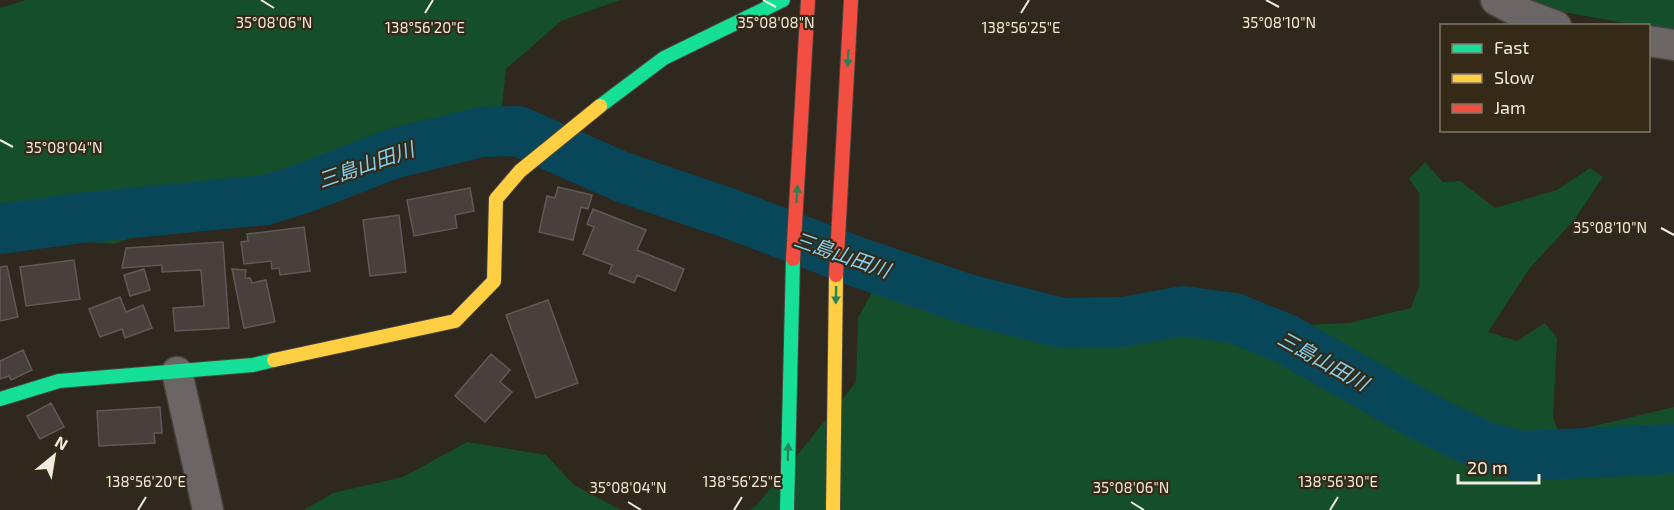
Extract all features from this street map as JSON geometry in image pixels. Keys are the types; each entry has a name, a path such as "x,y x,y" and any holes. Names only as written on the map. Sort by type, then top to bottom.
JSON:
{"main road":[{"path":"0,399 59,381 253,365 455,321 494,281 496,199 520,171 586,115 664,58 783,0"},
{"path":"787,510 792,271 808,0"},
{"path":"834,510 836,277 851,0"}],"street":[{"path":"1496,0 1521,13 1551,24"},
{"path":"1650,41 1674,45"},
{"path":"177,372 208,510"}],"green space":[{"path":"26,0 620,0 561,21 506,69 501,114 405,141 114,244 0,236 0,8"},
{"path":"1532,0 1674,0 1674,32 1650,28 1650,24 1630,24 1541,8"},
{"path":"1425,162 1443,182 1460,181 1495,208 1557,190 1590,168 1603,177 1575,219 1529,269 1488,332 1517,341 1545,323 1557,338 1553,418 1560,434 1674,407 1674,510 750,510 758,504 856,382 858,318 873,290 902,296 933,311 999,311 1163,331 1349,323 1411,308 1419,287 1419,193 1409,179"},
{"path":"467,442 546,455 574,485 621,510 304,510 333,493 403,477"}],"building":[{"path":"558,187 592,195 588,209 581,207 573,240 539,232 547,196 555,198"},
{"path":"470,188 474,211 455,215 457,228 414,236 407,200"},
{"path":"593,209 646,230 637,250 684,269 675,291 637,275 634,283 609,273 612,265 583,254 594,227 587,224"},
{"path":"399,215 406,272 370,276 363,220"},
{"path":"304,227 310,271 280,275 279,268 272,269 271,261 244,264 241,242 248,241 247,234"},
{"path":"223,242 229,328 175,331 173,308 204,306 201,270 162,272 162,265 122,268 126,248"},
{"path":"74,260 80,299 26,306 20,267"},
{"path":"7,266 18,317 0,321 0,267"},
{"path":"144,269 150,290 130,296 124,275"},
{"path":"232,269 246,270 245,278 250,278 252,283 266,280 275,322 244,328"},
{"path":"120,297 126,312 143,305 152,328 125,338 122,329 100,337 89,309"},
{"path":"548,300 578,383 536,398 506,315"},
{"path":"23,350 32,370 11,380 9,376 0,379 0,361"},
{"path":"491,354 510,370 500,382 512,392 485,422 455,396"},
{"path":"51,403 64,427 40,439 27,416"},
{"path":"160,407 162,433 154,433 155,443 99,446 97,411"}],"waterway":[{"name":"三島山田川","path":"0,229 80,218 266,200 307,187 392,154 481,132 518,131 622,177 967,299 1062,323 1123,322 1183,311 1234,318 1286,339 1422,416 1481,445 1520,456 1674,449"}],"traffic: fast":[{"path":"600,106 664,58 783,0"},
{"path":"787,510 793,259"},
{"path":"0,399 59,381 253,365 274,360"}],"traffic: slow":[{"path":"274,360 455,321 494,281 496,199 520,171 600,106"},
{"path":"833,510 836,275"}],"traffic: jam":[{"path":"793,259 808,0"},
{"path":"836,275 851,0"}]}
